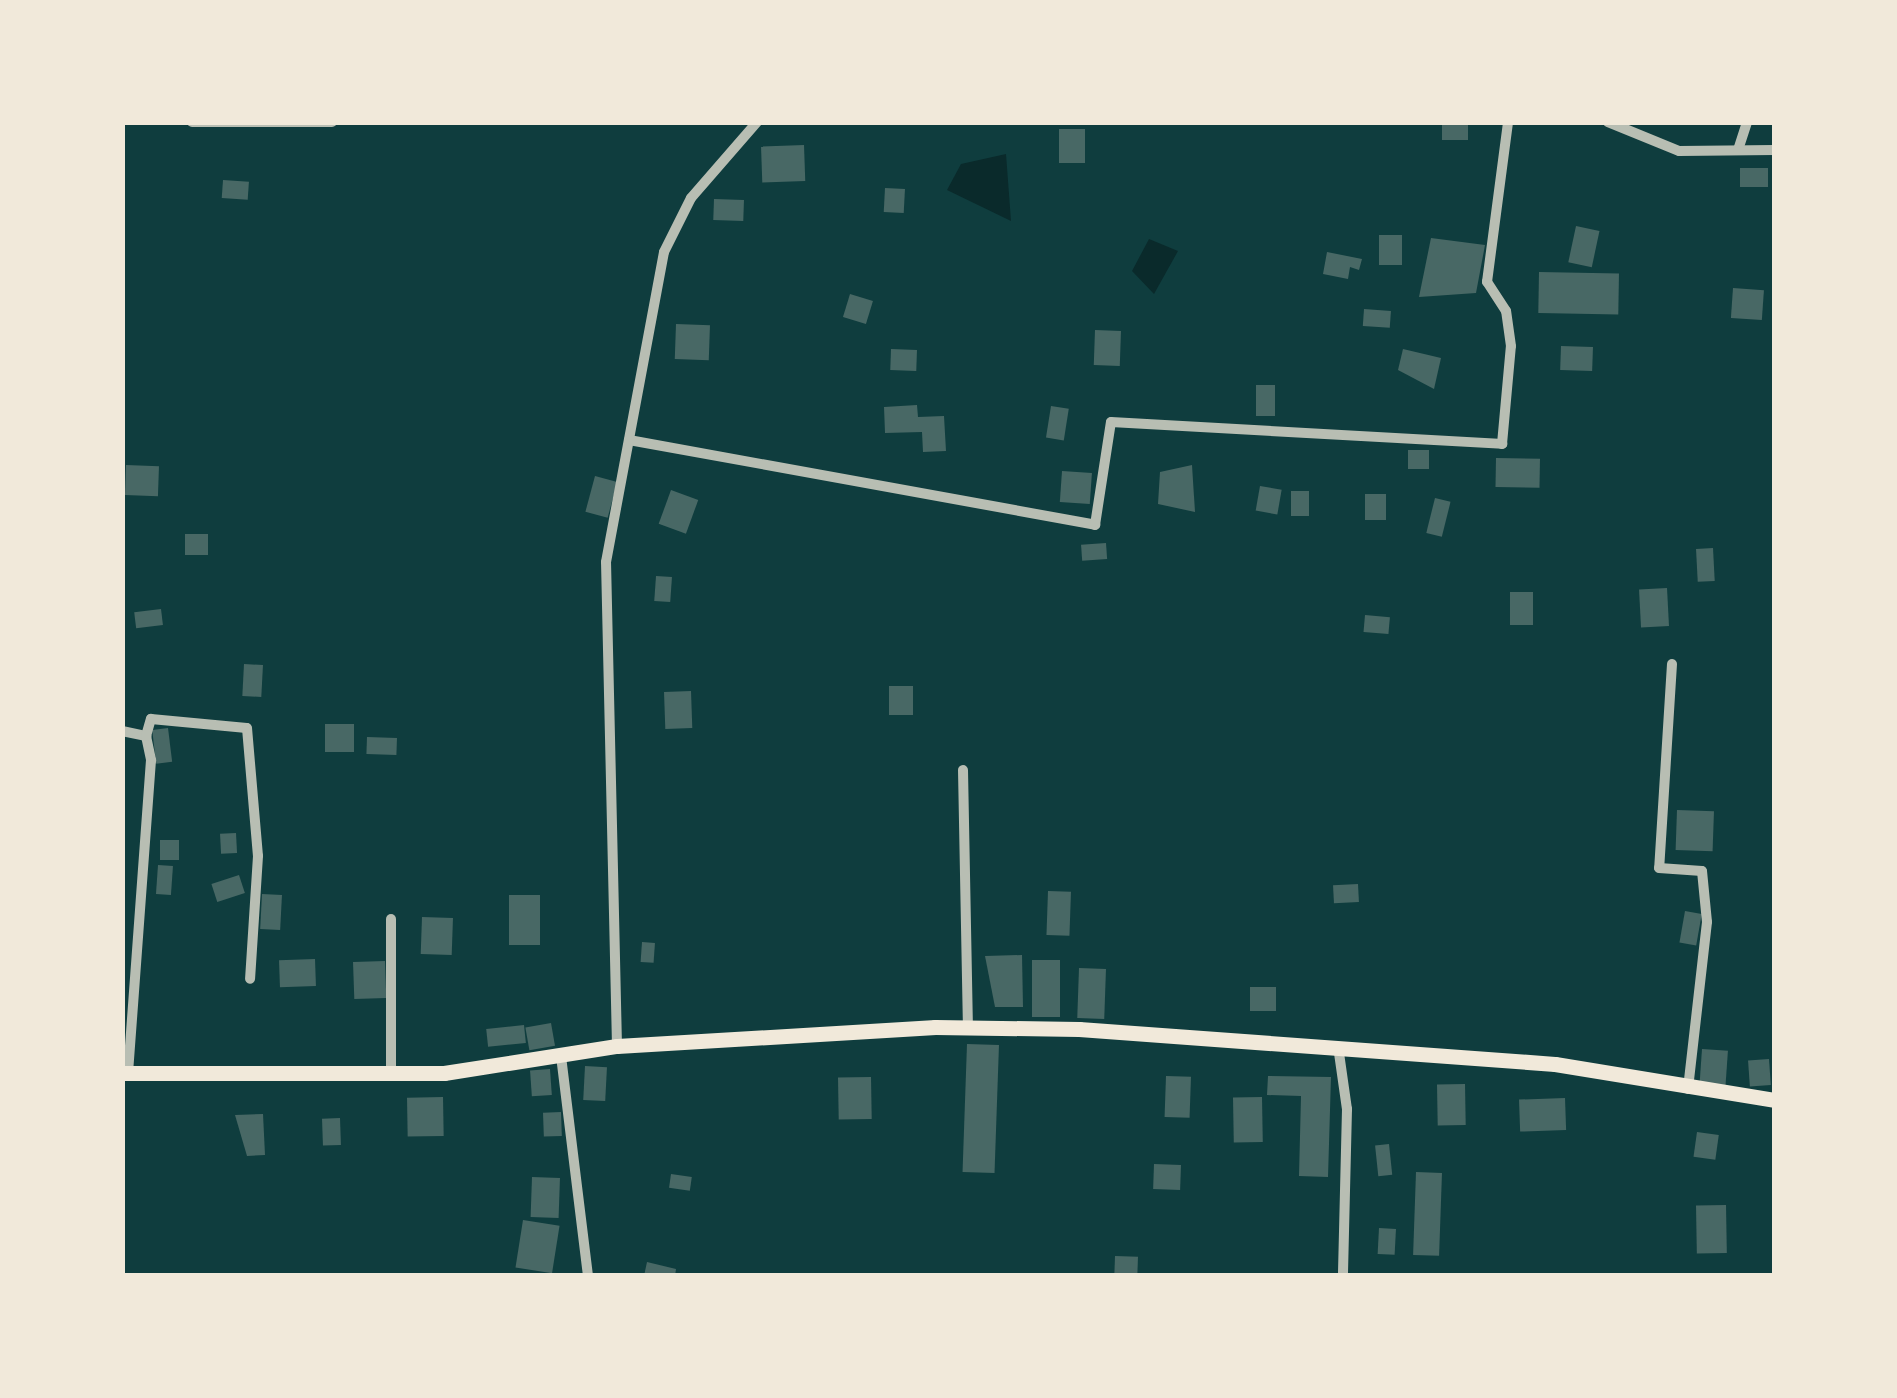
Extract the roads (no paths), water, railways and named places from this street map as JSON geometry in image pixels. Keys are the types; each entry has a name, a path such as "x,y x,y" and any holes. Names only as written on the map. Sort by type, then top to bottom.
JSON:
{"main road":[{"path":"125,1073 391,1072 561,1056 617,1046 968,1028 1556,1064 1688,1090 1774,1100"}],"street":[{"path":"192,122 332,122"},
{"path":"617,1046 606,562 664,252 691,198 756,122"},
{"path":"629,440 1096,524 1112,422 1502,444 1511,346 1506,311 1487,282 1508,122"},
{"path":"1608,122 1679,151 1774,150"},
{"path":"1738,150 1747,122"},
{"path":"1672,664 1659,868 1702,872 1707,922 1688,1090"},
{"path":"125,1073 146,736 152,719 248,728 258,856 250,978"},
{"path":"122,731 146,736"},
{"path":"963,770 968,1028"},
{"path":"391,920 391,1072"},
{"path":"1339,1053 1347,1109 1343,1276"},
{"path":"561,1056 588,1276"}],"water":[{"path":"1006,154 1011,221 947,190 961,164"},
{"path":"1149,239 1178,251 1154,294 1132,271"}]}
